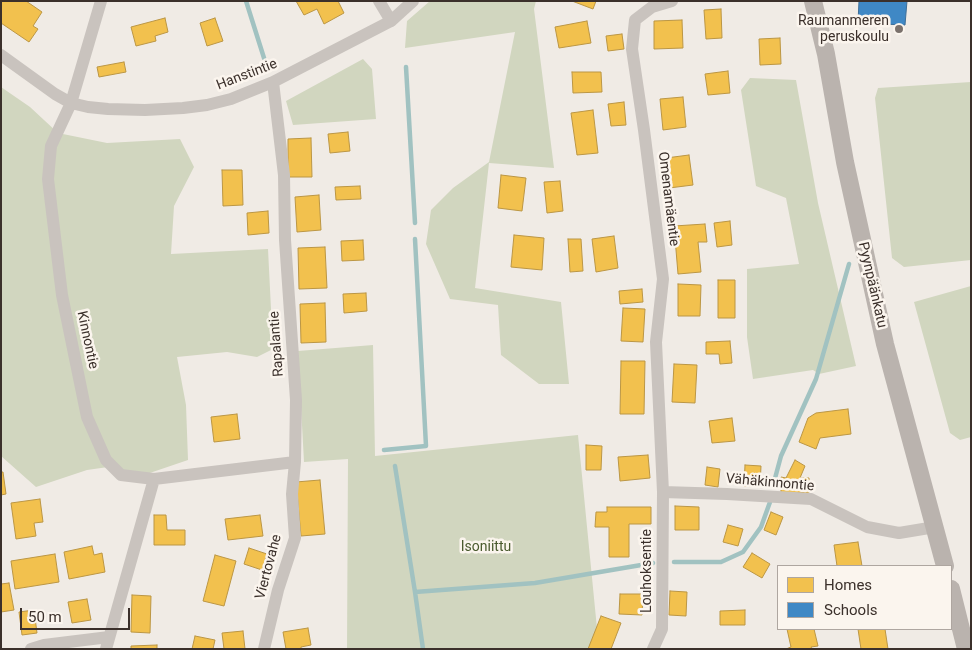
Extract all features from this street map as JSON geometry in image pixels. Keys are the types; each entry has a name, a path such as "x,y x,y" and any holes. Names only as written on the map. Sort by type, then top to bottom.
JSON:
{"main road":[{"name":"Pyynpäänkatu","path":"813,1 828,62 845,162 885,344 945,565"},
{"path":"952,593 966,649"}],"street":[{"name":"Kinnontie","path":"102,1 72,104 51,146 48,178 62,295 87,417 97,444 106,460 121,475 154,479"},
{"path":"379,1 391,21"},
{"name":"Hanstintie","path":"72,104 108,109 145,110 207,105 231,99 273,82 391,21 413,1"},
{"name":"Omenamäentie","path":"663,492 656,342 663,279 632,49 635,20 652,7 672,1"},
{"path":"1,55 54,94 72,104"},
{"name":"Rapalantie","path":"273,82 284,175 285,240 296,400 295,462"},
{"path":"31,649 44,645 107,643 154,479 295,462"},
{"name":"Viertovahe","path":"264,649 294,538 292,494 295,462"},
{"name":"Vähäkinnontie","path":"663,492 811,499 867,526 899,533 935,527"},
{"name":"Louhoksentie","path":"653,649 662,629 663,492"}],"green space":[{"path":"430,1 536,1 534,9 554,168 489,163 475,288 561,302 569,384 539,384 501,355 498,305 450,299 426,244 431,210 453,188 489,162 515,32 405,48 407,21"},
{"path":"363,59 372,69 376,119 293,125 286,101"},
{"path":"750,78 796,80 818,203 856,366 819,374 813,370 753,379 747,337 747,269 799,264 786,198 756,186 741,90"},
{"path":"971,82 971,260 904,267 892,258 875,98 878,88"},
{"path":"1,87 30,107 58,133 107,143 180,139 194,167 174,206 171,254 268,249 273,349 257,357 227,352 177,357 186,405 188,460 138,477 108,467 87,470 36,487 1,456"},
{"path":"971,286 971,437 960,440 950,433 914,302"},
{"name":"Isoniittu","path":"373,345 375,456 578,435 599,649 347,649 348,459 304,462 298,351"}],"building: Homes":[{"path":"1,1 26,1 42,12 33,26 38,29 29,42 1,23"},
{"path":"296,1 338,1 344,13 324,24 317,9 304,15"},
{"path":"572,1 596,1 593,9"},
{"path":"721,9 722,38 706,39 704,10"},
{"path":"165,18 168,32 155,36 156,41 136,46 131,27"},
{"path":"215,18 223,41 207,46 200,23"},
{"path":"682,20 683,48 654,49 654,21"},
{"path":"587,21 591,43 559,48 555,27"},
{"path":"622,34 624,49 608,51 606,36"},
{"path":"780,38 781,64 760,65 759,39"},
{"path":"124,62 126,72 99,77 97,67"},
{"path":"728,71 730,93 708,95 705,74"},
{"path":"572,72 601,72 602,92 573,93"},
{"path":"683,97 686,127 663,130 660,99"},
{"path":"624,102 626,125 611,126 608,104"},
{"path":"593,110 598,153 577,155 571,113"},
{"path":"348,132 350,151 330,153 328,134"},
{"path":"311,138 312,177 288,177 288,139"},
{"path":"689,155 693,185 669,188 666,158"},
{"path":"222,170 242,170 243,205 223,206"},
{"path":"501,175 526,178 522,211 498,208"},
{"path":"560,181 563,211 547,213 544,182"},
{"path":"360,186 361,199 336,200 335,187"},
{"path":"319,195 321,230 297,232 295,197"},
{"path":"268,211 269,233 248,235 247,213"},
{"path":"730,221 732,245 717,247 714,223"},
{"path":"705,224 707,242 698,242 701,272 678,274 674,226"},
{"path":"514,235 544,238 542,270 511,267"},
{"path":"614,236 618,268 596,272 592,239"},
{"path":"568,239 581,239 583,271 570,272"},
{"path":"363,240 364,260 342,261 341,241"},
{"path":"325,247 327,288 299,289 298,248"},
{"path":"718,280 735,280 735,318 718,318"},
{"path":"678,284 701,285 700,316 678,316"},
{"path":"642,289 643,302 620,304 619,291"},
{"path":"366,293 367,311 344,313 343,294"},
{"path":"325,303 326,342 301,343 300,304"},
{"path":"623,308 645,309 643,342 621,341"},
{"path":"730,341 732,363 720,364 719,354 706,354 706,342"},
{"path":"621,361 645,361 644,414 620,414"},
{"path":"674,364 697,365 695,403 672,402"},
{"path":"848,409 851,434 820,438 816,449 799,442 808,418 816,413"},
{"path":"237,414 240,439 214,442 211,417"},
{"path":"732,418 735,441 712,443 709,421"},
{"path":"586,445 602,446 601,470 586,470"},
{"path":"648,455 650,478 620,481 618,457"},
{"path":"795,460 805,466 800,478 809,478 809,493 781,493 781,477 786,478"},
{"path":"745,465 761,466 760,486 744,486"},
{"path":"707,467 720,469 718,487 705,485"},
{"path":"1,472 3,472 6,494 1,495"},
{"path":"320,480 325,534 301,536 296,482"},
{"path":"40,499 43,522 34,523 36,536 16,539 11,503"},
{"path":"675,506 699,507 699,530 675,530"},
{"path":"607,507 651,507 651,524 629,524 629,557 609,557 609,527 595,527 596,512 607,512"},
{"path":"771,512 783,517 776,535 764,530"},
{"path":"154,515 166,515 167,530 185,530 185,545 154,545"},
{"path":"260,515 263,536 228,540 225,519"},
{"path":"728,525 743,529 738,546 723,542"},
{"path":"858,542 862,565 837,565 834,545"},
{"path":"92,546 94,555 102,553 105,572 69,579 64,552"},
{"path":"249,548 267,554 262,570 244,564"},
{"path":"752,553 770,564 762,578 743,567"},
{"path":"55,554 59,582 15,589 11,561"},
{"path":"215,555 236,561 224,606 203,601"},
{"path":"9,583 14,610 1,612 1,584"},
{"path":"670,591 687,592 686,616 669,615"},
{"path":"620,594 643,594 642,615 619,614"},
{"path":"132,595 151,596 150,633 131,632"},
{"path":"87,599 91,620 72,623 68,602"},
{"path":"34,610 37,633 22,635 19,612"},
{"path":"745,610 745,625 720,625 720,611"},
{"path":"601,616 621,623 611,649 588,649"},
{"path":"308,628 311,645 301,647 301,649 286,649 283,632"},
{"path":"787,630 814,630 818,646 811,647 812,649 786,649 791,647"},
{"path":"858,630 885,630 888,649 861,649"},
{"path":"243,631 245,649 224,649 222,633"},
{"path":"195,636 215,640 213,649 192,649"},
{"path":"157,645 157,649 131,649 131,646"}],"building: Schools":[{"path":"859,1 907,1 905,25 858,23"}],"waterway":[{"path":"246,1 264,58"},
{"path":"406,67 415,223"},
{"path":"384,450 426,446 415,239"},
{"path":"774,482 781,456 816,379 849,264"},
{"path":"395,466 415,592"},
{"path":"674,562 721,562 743,552 761,527 770,502"},
{"path":"423,649 415,592 535,583 653,563"}],"place":[{"name":"Raumanmeren peruskoulu","path":"899,29"}]}
